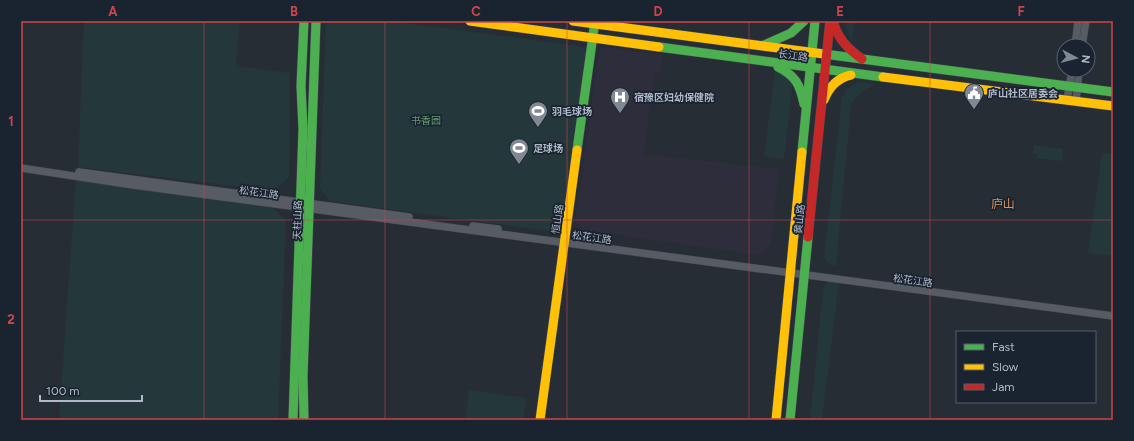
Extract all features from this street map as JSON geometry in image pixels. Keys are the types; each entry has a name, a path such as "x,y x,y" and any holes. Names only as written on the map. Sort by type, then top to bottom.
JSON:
{"street":[{"name":"天柱山路","path":"304,21 301,86 305,206 303,376 304,420"},
{"name":"天柱山路","path":"293,420 316,21"},
{"name":"长江路","path":"470,21 825,70 1113,106"},
{"name":"长江路","path":"573,21 1113,92"},
{"path":"761,46 788,35 801,26 804,21"},
{"name":"黄山路","path":"776,420 815,21"},
{"name":"黄山路","path":"790,420 830,21"},
{"path":"833,21 841,40 855,54 864,60"},
{"path":"1076,38 1078,21"},
{"path":"1083,38 1086,21"},
{"name":"恒山路","path":"544,420 597,23"},
{"path":"765,62 792,74 799,86 806,112"},
{"path":"821,109 826,95 836,82 847,75 858,74"},
{"path":"1072,78 1072,101"},
{"path":"1073,87 1076,78"},
{"name":"松花江路","path":"21,167 27,165 305,206 1113,316"},
{"name":"恒山路","path":"540,420 567,241"},
{"name":"松花江路","path":"805,273 1113,312"}],"shaded area":[{"name":"宿豫区妇幼保健院","path":"604,47 662,55 660,74 654,73 644,154 779,169 771,244 758,255 583,230 575,221 599,52"}],"green space":[{"path":"84,21 240,21 236,63 241,67 290,73 289,177 274,191 78,167"},
{"name":"书香园","path":"330,21 389,21 585,47 586,50 562,222 549,231 330,201 320,188 326,24"},
{"path":"846,21 854,21 852,41 846,28"},
{"path":"775,71 784,73 793,79 784,159 764,156"},
{"path":"858,82 874,84 858,95 851,105 836,266 828,263 824,257 842,98 847,89"},
{"path":"1034,145 1063,149 1062,161 1036,158 1037,154 1033,154"},
{"path":"1102,153 1113,154 1113,256 1088,253"},
{"path":"76,180 273,208 286,220 278,420 59,420"},
{"path":"832,281 839,282 822,420 810,420 823,290 826,284"},
{"path":"469,390 526,398 523,420 465,420"}],"traffic: fast":[{"path":"293,420 303,129 301,86 304,21"},
{"path":"304,420 303,376 316,21"},
{"path":"577,150 595,21"},
{"path":"764,45 791,33 804,21"},
{"path":"802,152 815,21"},
{"path":"659,47 883,77"},
{"path":"824,54 1113,92"},
{"path":"778,67 789,74 799,86 804,104"},
{"path":"790,420 808,237"}],"traffic: slow":[{"path":"470,21 659,47"},
{"path":"573,21 824,54"},
{"path":"824,100 828,91 834,84 842,78 851,75"},
{"path":"883,77 1113,106"},
{"path":"540,420 577,150"},
{"path":"776,420 802,152"}],"traffic: jam":[{"path":"808,237 830,21"},
{"path":"833,21 840,38 862,59"}],"place":[{"name":"庐山社区居委会","path":"974,110"},
{"name":"宿豫区妇幼保健院","path":"620,114"},
{"name":"羽毛球场","path":"538,128"},
{"name":"足球场","path":"519,165"}],"district":[{"name":"庐山","path":"1003,204"}]}
